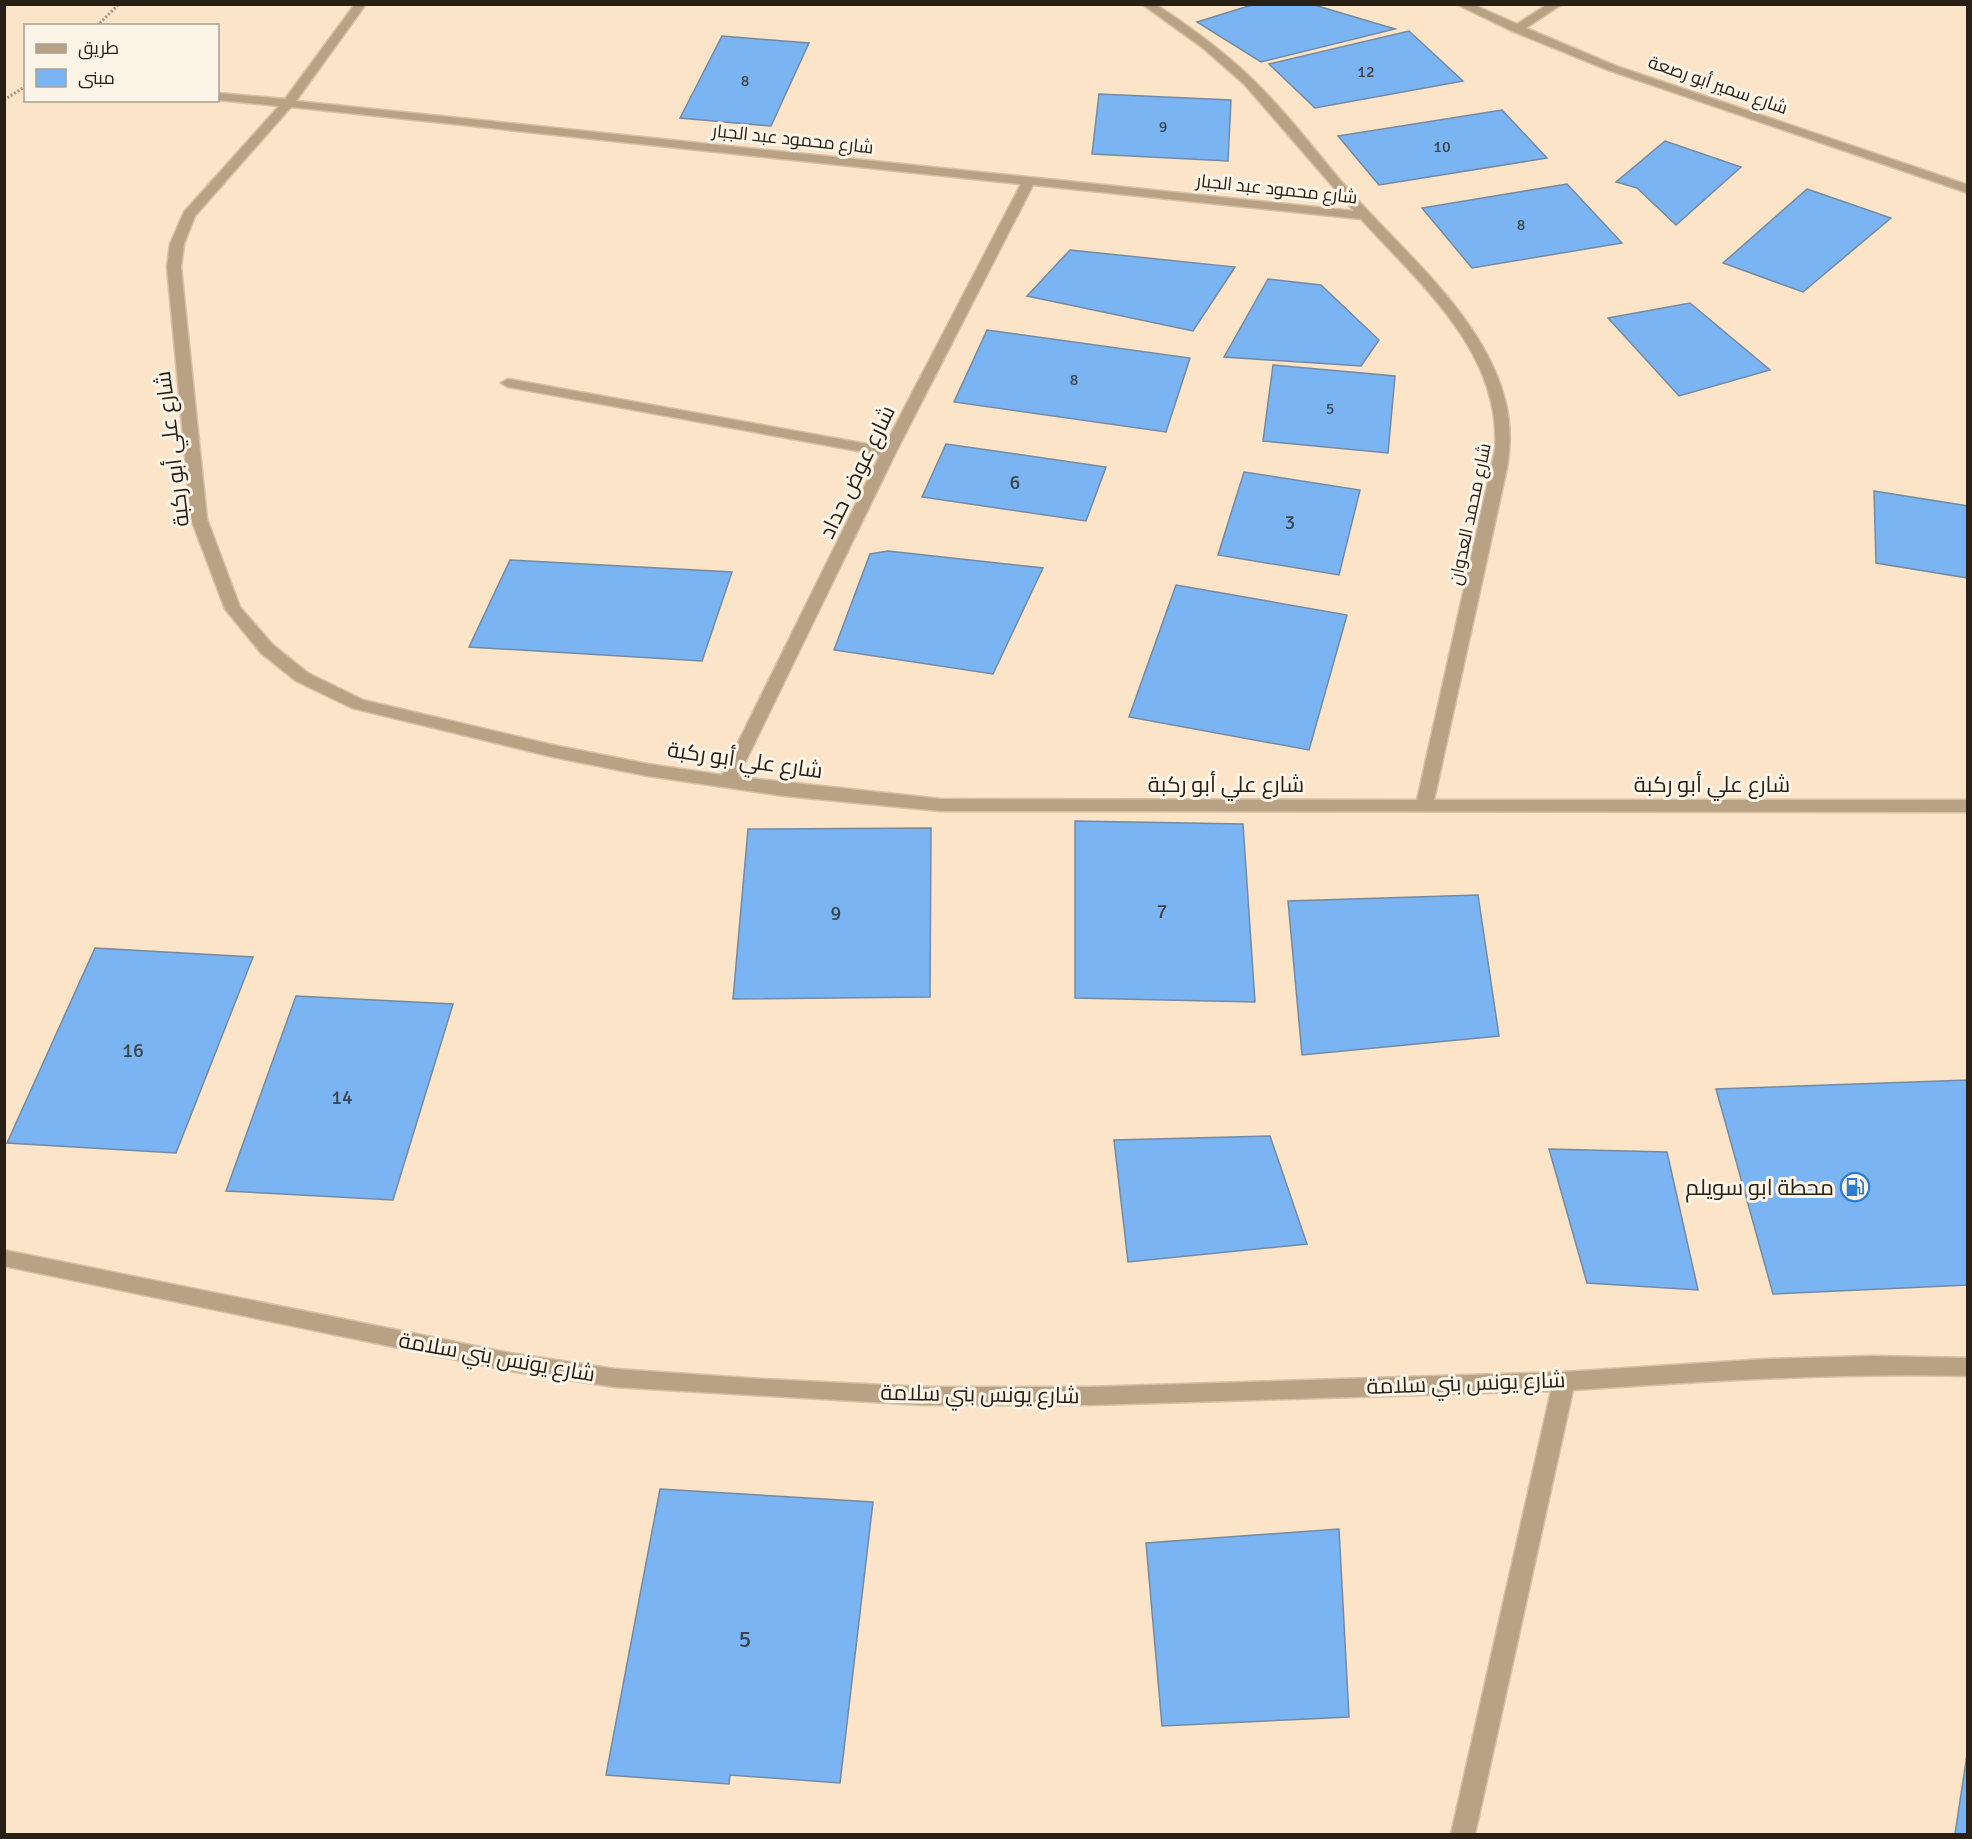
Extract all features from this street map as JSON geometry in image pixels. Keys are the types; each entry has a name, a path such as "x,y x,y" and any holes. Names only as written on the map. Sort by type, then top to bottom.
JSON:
{"street":[{"name":"شارع علي أبو ركبة","path":"361,4 288,103 189,215 177,244 174,267 199,519 233,609 267,650 302,677 358,704 553,751 648,770 727,782 941,806 1968,806"},
{"name":"شارع محمد العدوان","path":"1147,4 1221,56 1260,93 1462,323 1498,397 1504,441 1500,468 1424,807"},
{"name":"شارع سمير أبو رصعة","path":"1461,4 1516,29 1672,89 1968,189"},
{"path":"1516,29 1557,4"},
{"name":"شارع محمود عبد الجبار","path":"219,96 1366,216"},
{"name":"شارع عوض حداد","path":"727,782 889,452 1028,182"},
{"path":"508,383 889,452"},
{"name":"شارع يونس بني سلامة","path":"4,1258 510,1362 615,1378 924,1396 1089,1396 1564,1381 1767,1368 1872,1365 1968,1367"},
{"path":"1463,1834 1564,1381"}],"path":[{"path":"99,24 119,4"},
{"path":"4,100 24,87"}],"building":[{"path":"1255,4 1311,4 1395,29 1261,62 1197,22"},
{"path":"1409,31 1463,81 1315,108 1269,64"},
{"path":"722,36 809,43 771,126 680,118"},
{"path":"1099,94 1231,100 1228,161 1092,154"},
{"path":"1502,110 1547,158 1379,185 1338,136"},
{"path":"1665,141 1741,167 1676,225 1637,188 1616,182"},
{"path":"1567,184 1622,243 1472,268 1422,208"},
{"path":"1807,189 1891,218 1803,292 1723,263"},
{"path":"1070,250 1235,267 1193,331 1027,296"},
{"path":"1268,279 1321,285 1379,340 1361,366 1224,357"},
{"path":"1690,303 1770,370 1679,396 1608,318"},
{"path":"987,330 1190,358 1166,432 954,402"},
{"path":"1273,365 1395,376 1388,453 1263,441"},
{"path":"946,444 1106,467 1086,521 922,497"},
{"path":"1244,472 1360,490 1339,575 1218,555"},
{"path":"1874,491 1968,506 1968,578 1876,563"},
{"path":"888,551 1043,568 993,674 834,650 870,554"},
{"path":"510,560 732,572 702,661 469,647"},
{"path":"1176,585 1347,615 1309,750 1129,717"},
{"path":"1075,821 1243,824 1255,1002 1075,998"},
{"path":"931,828 930,997 733,999 748,829"},
{"path":"1478,895 1499,1036 1302,1055 1288,901"},
{"path":"95,948 253,957 176,1153 7,1143"},
{"path":"296,996 453,1004 393,1200 226,1191"},
{"name":"محطة ابو سويلم","path":"1968,1080 1968,1285 1773,1294 1716,1089"},
{"path":"1270,1136 1307,1244 1128,1262 1114,1140"},
{"path":"1549,1149 1667,1152 1698,1290 1587,1283"},
{"path":"660,1489 873,1502 840,1783 730,1775 729,1784 606,1775"},
{"path":"1339,1529 1349,1717 1162,1726 1146,1543"},
{"path":"1968,1748 1968,1834 1955,1834"}],"place":[{"name":"محطة ابو سويلم","path":"1855,1187"}]}
